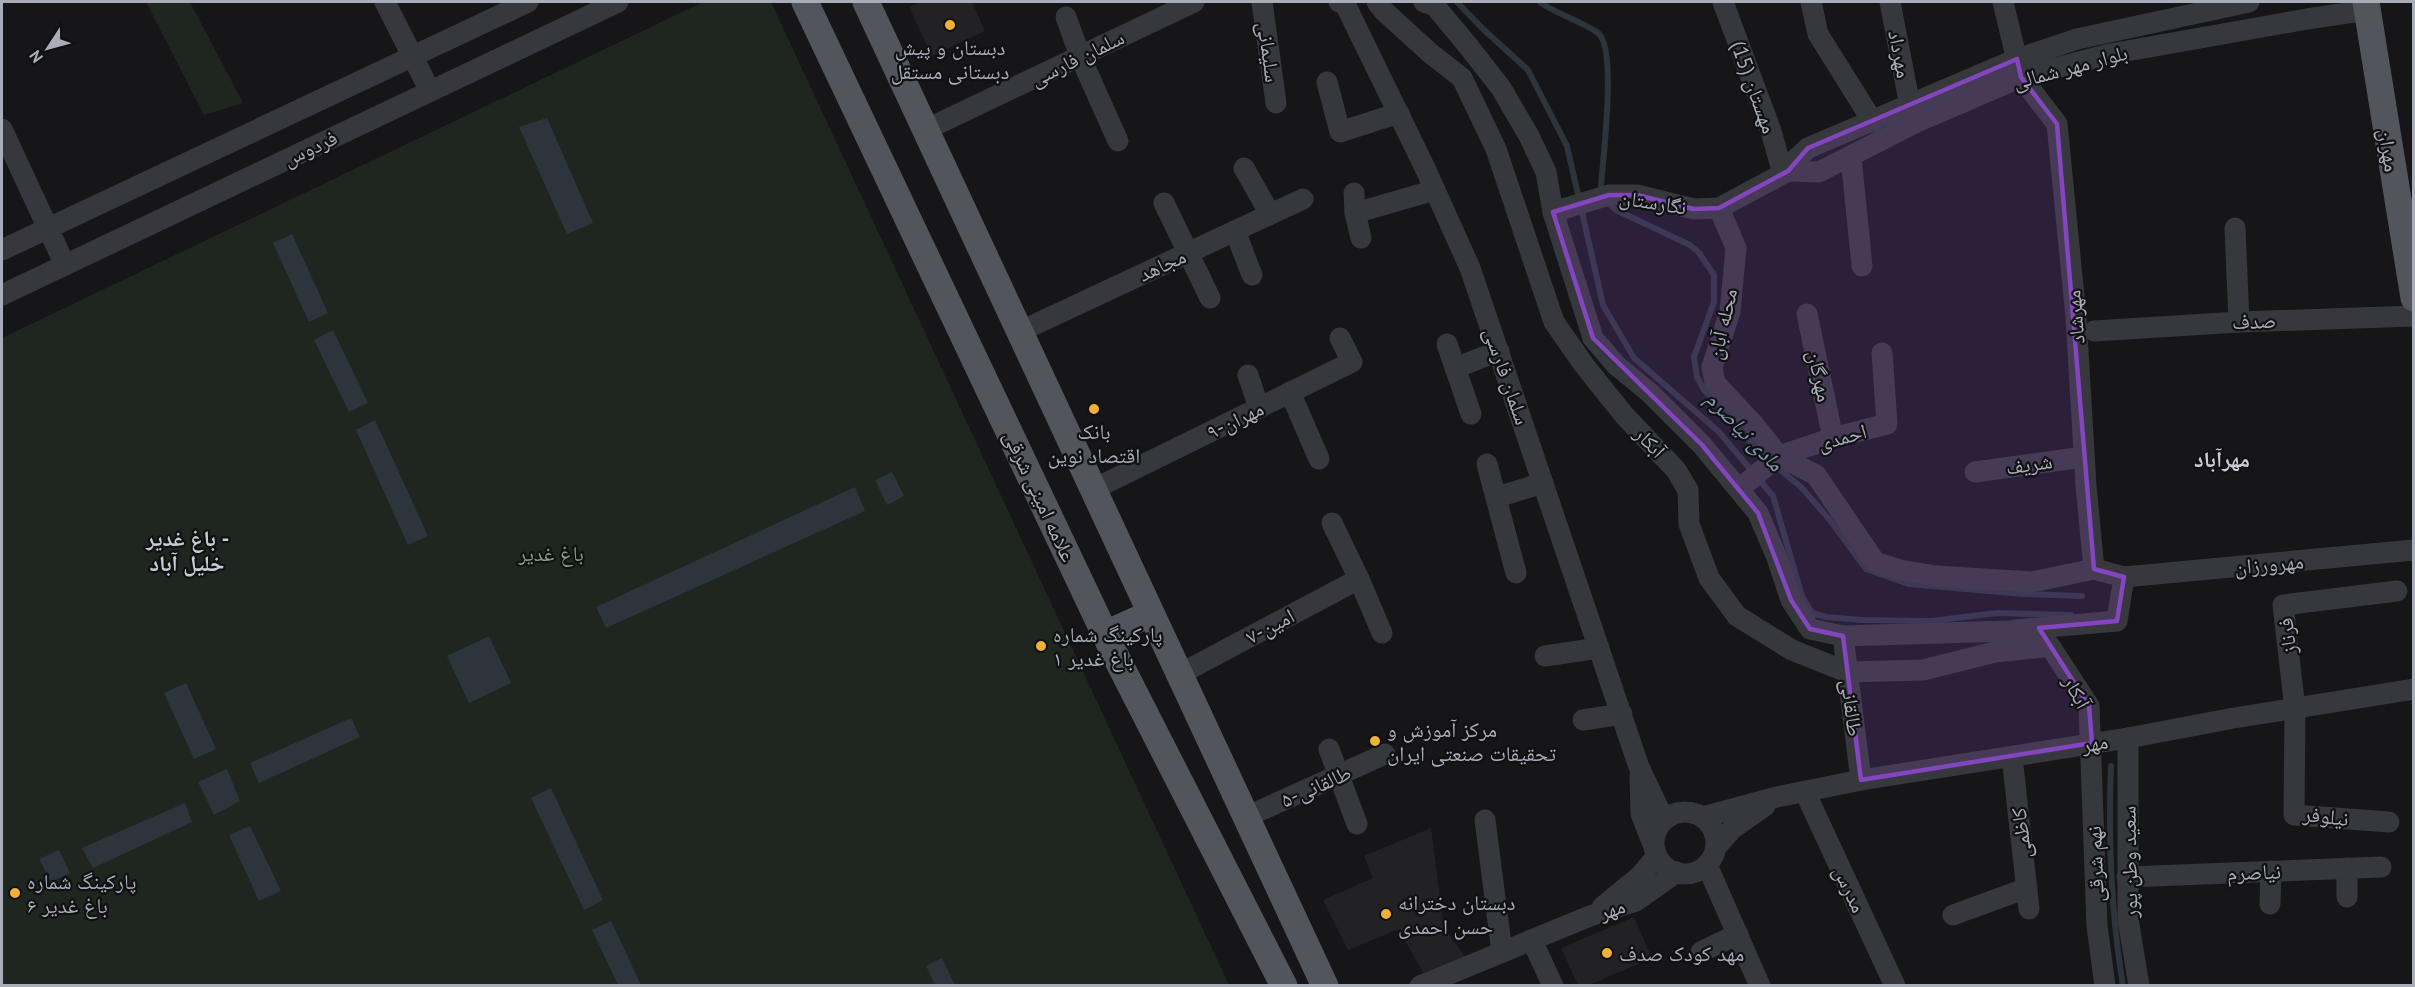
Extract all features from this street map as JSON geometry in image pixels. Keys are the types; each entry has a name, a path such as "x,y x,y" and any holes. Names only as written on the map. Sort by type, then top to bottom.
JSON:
{"main road":[{"name":"علامه امینی شرقی","path":"805,2 1105,634 1284,986"},
{"path":"866,2 1325,986"},
{"name":"مهران","path":"2366,6 2414,298"},
{"path":"1105,634 1150,614"}],"street":[{"path":"385,2 430,91"},
{"name":"فردوس","path":"2,250 528,2"},
{"name":"فردوس","path":"2,295 618,2"},
{"name":"سلمان فارسی","path":"927,129 1080,56 1170,7 1194,2"},
{"name":"سلیمانی","path":"1262,2 1276,103"},
{"name":"سلمان فارسی","path":"1344,2 1399,113 1470,268 1639,767 1664,820"},
{"name":"آبکار","path":"1377,2 1430,53 1462,78 1496,149 1554,322 1584,365 1624,415 1676,470 1688,490 1689,524 1709,578 1737,616 1792,650 1847,672 1923,670 1995,652 2050,646"},
{"name":"آبکار","path":"1424,2 1435,6 1501,88 1546,172 1553,212 1593,338 1616,365 1650,393 1702,445 1758,513 1776,555 1791,600 1810,629 1843,636 2007,631 2050,646 2089,706 2092,743"},
{"name":"مهستان (15)","path":"1723,2 1786,172"},
{"path":"1811,2 1818,34 1873,122"},
{"name":"مهرداد","path":"1890,2 1910,106"},
{"path":"2003,2 2019,68"},
{"name":"بلوار مهر شمالی","path":"1786,172 1819,172 2077,39 2249,2"},
{"name":"بلوار مهر شمالی","path":"1719,208 1786,172 1808,148 1910,106 2019,68 2307,19 2366,6"},
{"path":"1066,17 1080,56 1118,141"},
{"name":"مهرشاد","path":"2019,68 2057,124 2076,317 2084,457 2094,569"},
{"path":"1327,82 1340,132 1399,113"},
{"path":"2,129 10,166 48,228 65,265"},
{"path":"1851,157 1862,266"},
{"path":"1244,168 1270,214"},
{"path":"1361,238 1354,203 1435,190"},
{"name":"نگارستان","path":"1553,212 1609,195 1637,195 1694,209 1719,208"},
{"name":"مجاهد","path":"1021,331 1303,199"},
{"path":"1164,203 1210,298"},
{"name":"محله آبان","path":"1719,208 1736,248 1730,312 1712,367 1715,383 1779,456"},
{"path":"2235,228 2239,322"},
{"path":"1235,231 1252,275"},
{"name":"مهرگان","path":"1807,314 1833,438"},
{"name":"صدف","path":"2094,331 2239,322 2414,316"},
{"name":"۹-مهران","path":"1094,489 1352,362 1340,338"},
{"path":"1448,344 1471,414"},
{"path":"1455,368 1499,351"},
{"name":"احمدی","path":"1739,489 1779,456 1833,438 1887,424 1882,353"},
{"path":"1248,375 1259,408"},
{"path":"1290,392 1319,459"},
{"path":"1779,456 1816,475 1875,562 1900,570 1936,576 2032,582 2094,569 2124,577 2117,621 2007,631"},
{"name":"شریف","path":"1975,472 2084,457"},
{"path":"1487,464 1516,573"},
{"path":"1497,497 1543,483"},
{"path":"1332,523 1383,633"},
{"name":"مهرورزان","path":"2124,577 2414,550"},
{"name":"۷-امین","path":"1180,674 1359,579"},
{"name":"فرناز","path":"2295,709 2283,605 2397,591"},
{"name":"طالقانی","path":"1843,636 1861,780"},
{"path":"1545,656 1599,648"},
{"name":"مهر","path":"1703,817 1778,797 1861,780 2414,690"},
{"name":"نیلوفر","path":"2295,709 2294,815 2389,822"},
{"path":"1583,720 1622,714"},
{"name":"سعید وطن پور","path":"2128,738 2128,919 2139,986"},
{"name":"نهم شرقی","path":"2092,743 2097,926 2105,986"},
{"path":"1329,749 1357,824"},
{"name":"۵-طالقانی","path":"1246,817 1385,754"},
{"name":"کاظمی","path":"1953,915 2028,898 2012,757"},
{"name":"سلمان فارسی","path":"1639,767 1641,814 1656,852"},
{"name":"مدرس","path":"1805,792 1895,986"},
{"name":"مهر","path":"1712,856 1732,830 1778,797"},
{"path":"1712,856 1693,873 1677,872 1662,864 1656,852 1658,828 1671,815 1687,811 1703,817 1714,830 1712,856 1738,934 1760,986"},
{"path":"1485,820 1502,952"},
{"name":"مهر","path":"1590,916 1641,875 1656,852"},
{"name":"نیاصرم","path":"2127,877 2381,867"},
{"path":"2347,868 2347,897"},
{"path":"2270,904 2271,871"},
{"name":"مهر","path":"1590,916 1636,901 1677,872"},
{"path":"1420,986 1590,916"},
{"path":"1701,952 1738,934"},
{"path":"1532,940 1553,986"}],"highlighted area":[{"path":"2017,59 2021,77 2057,124 2094,569 2124,577 2117,621 2039,628 2089,706 2092,743 1861,780 1843,636 1810,629 1791,600 1758,513 1702,445 1593,338 1553,212 1609,195 1637,195 1694,209 1719,208 1788,171 1808,148"}],"shaded area":[{"name":"دبستان و پیش دبستانی مستقل","path":"921,2 972,2 985,31 932,56 909,7"},
{"path":"547,118 593,223 567,234 519,127"},
{"path":"292,234 328,313 309,322 273,243"},
{"path":"333,330 368,403 349,412 314,340"},
{"path":"375,420 428,536 408,545 356,430"},
{"path":"892,472 904,496 887,505 875,480"},
{"path":"855,487 865,511 606,628 596,607"},
{"path":"489,636 511,683 469,703 447,656"},
{"path":"186,683 216,749 194,759 164,693"},
{"path":"351,718 360,737 259,783 250,763"},
{"path":"227,769 240,801 214,815 198,782"},
{"path":"551,788 603,900 584,910 531,798"},
{"path":"185,803 192,822 93,868 82,848"},
{"path":"250,826 281,891 259,901 229,835"},
{"name":"دبستان دخترانه حسن احمدی","path":"1431,828 1444,928 1465,957 1423,973 1399,929 1348,950 1323,900 1373,878 1364,856"},
{"path":"59,850 70,873 51,882 39,859"},
{"name":"مهد کودک صدف","path":"1634,917 1652,958 1589,985 1578,985 1561,948"},
{"path":"611,921 641,985 618,985 592,930"},
{"path":"942,958 955,985 935,985 926,966"}],"green space":[{"path":"146,2 190,2 243,103 204,115"},
{"name":"باغ غدیر","path":"703,2 771,2 1229,985 2,986 2,338"}],"waterway":[{"path":"1457,2 1528,70 1567,146 1603,305 1634,358 1718,431 1773,496 1802,596 1812,613 1826,617 1863,620 1931,621 1997,613 2071,615"},
{"name":"مادی نیاصرم","path":"1540,2 1596,31 1605,46 1608,84 1601,186 1603,192"},
{"name":"مادی نیاصرم","path":"1606,201 1616,210 1690,245 1699,253 1714,275 1714,302 1694,357 1697,377 1704,390 1761,454 1801,487 1829,519 1866,569 1908,584 2023,594 2082,596"},
{"path":"2111,766 2111,876 2123,986"}],"place":[{"name":"دبستان و پیش دبستانی مستقل","path":"950,25"},
{"name":"بانک اقتصاد نوین","path":"1094,409"},
{"name":"پارکینگ شماره ۱ باغ غدیر","path":"1041,646"},
{"name":"مرکز آموزش و تحقیقات صنعتی ایران","path":"1375,741"},
{"name":"پارکینگ شماره ۶ باغ غدیر","path":"15,893"},
{"name":"دبستان دخترانه حسن احمدی","path":"1386,914"},
{"name":"مهد کودک صدف","path":"1607,953"}],"district":[{"name":"مهرآباد","path":"2222,459"},
{"name":"باغ غدیر - خلیل آباد","path":"187,550"}]}
